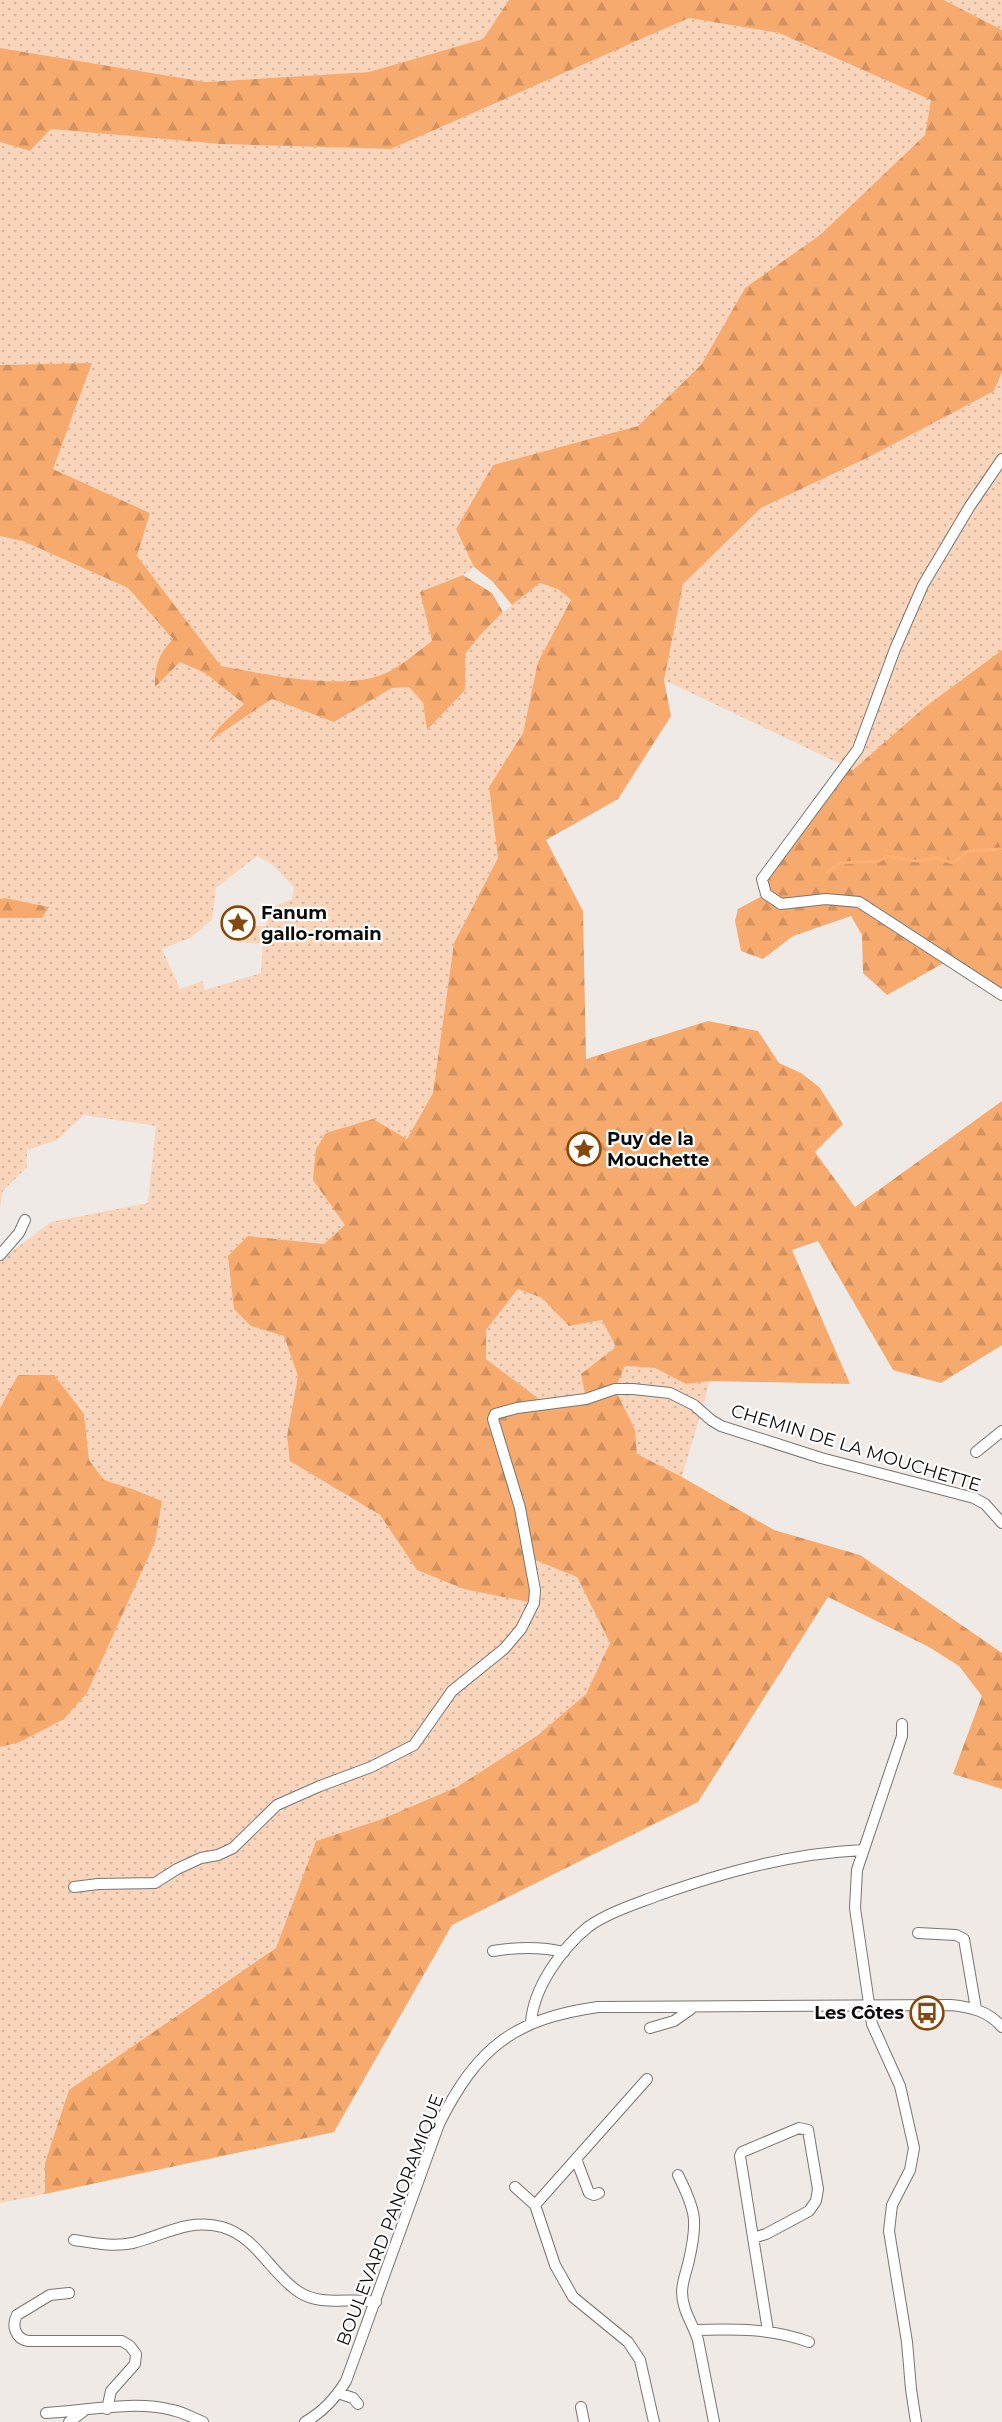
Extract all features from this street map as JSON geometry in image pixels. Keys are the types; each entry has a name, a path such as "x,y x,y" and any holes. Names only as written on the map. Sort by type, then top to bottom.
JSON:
{"street":[{"path":"1002,459 969,506 923,585 895,649 858,748 762,879 766,894 781,904 826,899 859,902 1002,995"},
{"path":"0,1255 19,1233 25,1220"},
{"name":"CHEMIN DE LA MOUCHETTE","path":"74,1887 98,1884 155,1883 201,1858 218,1855 232,1848 277,1805 371,1767 414,1745 452,1691 504,1649 527,1619 534,1603 535,1590 520,1508 493,1419 495,1414 517,1408 586,1399 615,1389 670,1393 694,1404 711,1420 722,1426 821,1458 974,1498 985,1504 1002,1522"},
{"path":"976,1452 1002,1431"},
{"path":"902,1724 902,1736 857,1870 855,1908 872,2024 900,2086 914,2148 910,2170 892,2205 889,2231 907,2342 916,2422"},
{"path":"531,2023 532,2008 549,1974 564,1952 589,1927 623,1908 742,1868 842,1851 863,1850"},
{"path":"918,1933 956,1935 964,1939 976,2009 990,2016 1002,2027"},
{"path":"493,1951 518,1947 548,1948 564,1952"},
{"name":"BOULEVARD PANORAMIQUE","path":"305,2422 316,2416 338,2393 354,2363 440,2124 455,2093 468,2073 491,2050 531,2023 563,2013 598,2007 951,2006 976,2009"},
{"path":"650,2028 674,2021 691,2008"},
{"path":"535,2205 647,2079"},
{"path":"753,2238 766,2234 809,2211 816,2201 818,2189 808,2130 799,2128 742,2152 740,2156 753,2238 768,2331"},
{"path":"576,2159 589,2193 594,2195 599,2193"},
{"path":"678,2175 689,2197 696,2220 682,2292 687,2318 695,2330 714,2422"},
{"path":"515,2187 535,2205 555,2265 573,2297 628,2342 640,2360 654,2422"},
{"path":"74,2240 112,2246 133,2243 184,2226 205,2224 222,2227 234,2231 249,2241 299,2293 326,2300 376,2302"},
{"path":"69,2293 50,2295 17,2315 14,2327 17,2336 28,2341 122,2341 130,2346 136,2354 135,2364 111,2391 107,2409"},
{"path":"695,2330 768,2331 809,2342"},
{"path":"338,2393 353,2398 358,2404"},
{"path":"46,2413 159,2407 182,2413 202,2422"},
{"path":"581,2407 584,2422"},
{"path":"69,2422 84,2411"}],"shaded area":[{"path":"0,0 509,0 483,39 369,72 206,82 0,48"},
{"path":"944,0 1002,0 1002,30"},
{"path":"689,18 779,33 931,100 925,135 820,235 745,288 701,365 638,426 493,465 456,529 474,567 463,575 421,592 432,641 411,657 390,671 354,681 307,680 221,666 137,556 150,513 53,469 92,364 0,365 0,142 30,151 51,129 220,144 391,149"},
{"path":"1002,372 1002,650 925,707 853,770 664,680 683,584 761,508 871,456 994,391"},
{"path":"0,536 23,541 128,588 173,639 167,645 155,686 180,662 205,673 245,704 220,726 210,741 272,699 335,722 392,688 409,687 423,703 427,730 465,690 465,656 476,638 498,617 540,583 558,589 571,600 538,662 523,733 489,787 498,858 454,943 433,1093 407,1139 373,1119 313,1180 345,1225 324,1244 249,1236 251,1326 284,1336 298,1376 287,1436 340,1492 380,1515 417,1570 530,1558 577,1577 610,1643 586,1694 538,1735 457,1787 382,1819 316,1841 276,1948 70,2090 45,2163 45,2194 0,2203 0,1747 20,1741 87,1693 154,1542 162,1501 104,1480 89,1460 84,1414 18,1375 0,1408 0,1255 10,1253 51,1222 148,1203 156,1126 84,1115 57,1140 27,1150 27,1167 3,1191 0,1207 0,918 48,907 5,898 0,899","holes":["257,856 274,866 294,887 292,899 271,908 266,926 251,926 237,942 263,944 261,973 205,990 203,981 180,989 162,949 190,938 212,920 216,888"]},
{"path":"518,1289 542,1298 569,1326 602,1320 617,1347 581,1374 586,1399 547,1405 486,1359 486,1330"},
{"path":"625,1366 655,1368 686,1384 710,1381 682,1477 637,1454 635,1430 615,1389"}],"green space":[{"path":"509,0 944,0 1002,30 1002,372 994,391 871,456 761,508 683,584 664,680 671,716 618,799 546,840 583,911 586,1059 708,1021 758,1031 779,1063 801,1073 819,1087 843,1124 815,1152 855,1207 1002,1101 1002,1345 941,1383 893,1370 818,1241 792,1250 850,1384 710,1381 686,1384 655,1368 625,1366 615,1389 635,1430 637,1454 774,1530 860,1555 1002,1653 1002,1789 953,1774 982,1696 959,1666 929,1647 828,1597 698,1802 452,1925 334,2132 45,2194 45,2163 69,2090 276,1948 316,1841 382,1819 457,1787 538,1735 586,1694 610,1643 577,1577 530,1558 534,1603 464,1589 417,1570 380,1515 290,1461 287,1436 298,1376 284,1336 251,1326 234,1309 228,1256 248,1236 324,1244 345,1225 313,1180 316,1149 326,1133 373,1119 407,1139 433,1093 454,943 498,858 489,787 523,733 538,662 571,600 558,589 540,583 512,605 492,581 474,567 456,529 493,465 638,426 701,365 745,288 820,235 925,135 931,100 779,33 689,18 391,149 220,144 51,129 30,151 0,142 0,48 206,82 369,72 483,39","holes":["518,1289 542,1298 569,1326 602,1320 616,1347 581,1374 586,1399 547,1405 486,1359 486,1330"]},
{"path":"92,363 53,469 150,513 137,556 221,666 307,680 354,681 374,677 396,668 432,641 420,592 463,575 492,593 503,612 465,654 465,690 427,730 423,703 409,687 392,688 334,722 272,699 208,742 220,726 244,704 205,673 180,662 155,687 158,661 173,639 128,588 23,541 0,536 0,365"},
{"path":"1002,650 1002,995 949,960 887,995 863,973 862,935 851,916 793,936 763,959 741,951 735,921 738,909 766,894 762,879 845,766 853,770 925,707"},
{"path":"0,899 49,907 42,918 0,918"},
{"path":"18,1375 54,1375 84,1414 89,1460 104,1480 162,1501 155,1542 87,1693 64,1719 20,1742 0,1747 0,1408"}],"waterway":[{"path":"827,872 840,863 879,861 887,856 916,861 938,858 953,863 968,851 1002,849"}],"place":[{"name":"Fanum gallo-romain","path":"238,923"},
{"name":"Puy de la Mouchette","path":"584,1149"},
{"name":"Les Côtes","path":"927,2013"}]}
